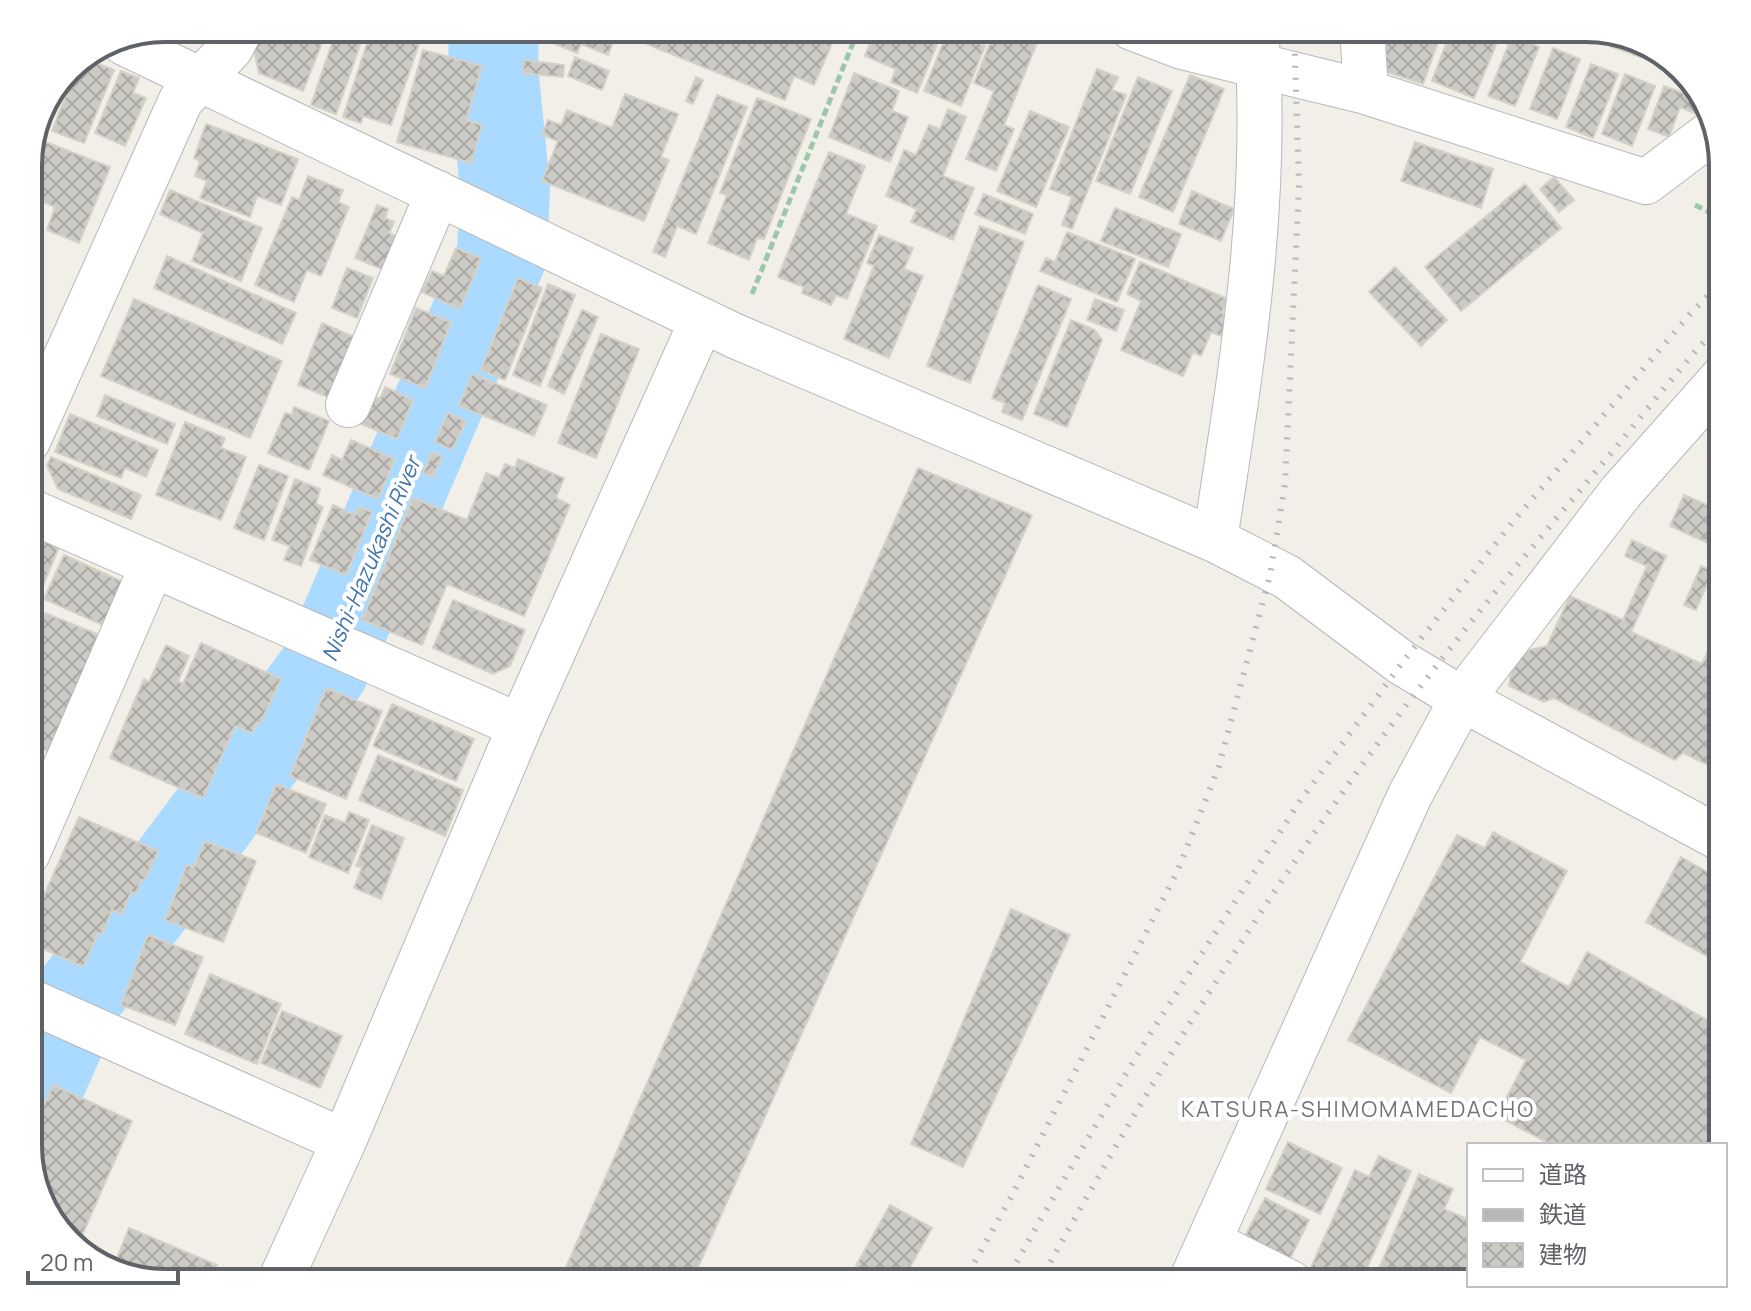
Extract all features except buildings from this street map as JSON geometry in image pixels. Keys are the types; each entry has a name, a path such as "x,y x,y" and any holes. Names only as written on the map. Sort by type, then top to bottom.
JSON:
{"street":[{"path":"42,410 181,100 234,42"},
{"path":"1169,42 1182,47 1258,47 1366,92 1646,182 1706,137"},
{"path":"1363,42 1366,92"},
{"path":"132,47 718,328 1215,540 1287,577 1402,663 1462,699 1709,832"},
{"path":"1215,540 1244,349 1258,215 1258,47"},
{"path":"348,405 452,199"},
{"path":"285,1269 344,1141 520,726 718,328"},
{"path":"1196,1269 1410,795 1462,699 1621,492 1709,393"},
{"path":"42,516 520,726"},
{"path":"42,821 152,566"},
{"path":"55,1012 344,1141"},
{"path":"1209,1242 1263,1269"}],"path":[{"path":"718,328 852,42"}],"waterway":[{"name":"Nishi-Hazukashi River","path":"42,1079 79,995 324,669 348,615 502,255 505,188 493,68 494,42"}],"railway":[{"path":"971,1269 1011,1197 1178,870 1219,766 1270,575 1285,484 1299,185 1294,42"},
{"path":"1013,1269 1143,1045 1300,801 1402,663 1511,524 1709,294"},
{"path":"1047,1269 1114,1149 1194,1017 1277,888 1365,761 1501,585 1709,337"}],"district":[{"name":"KATSURA-SHIMOMAMEDACHO","path":"1358,1109"}]}
